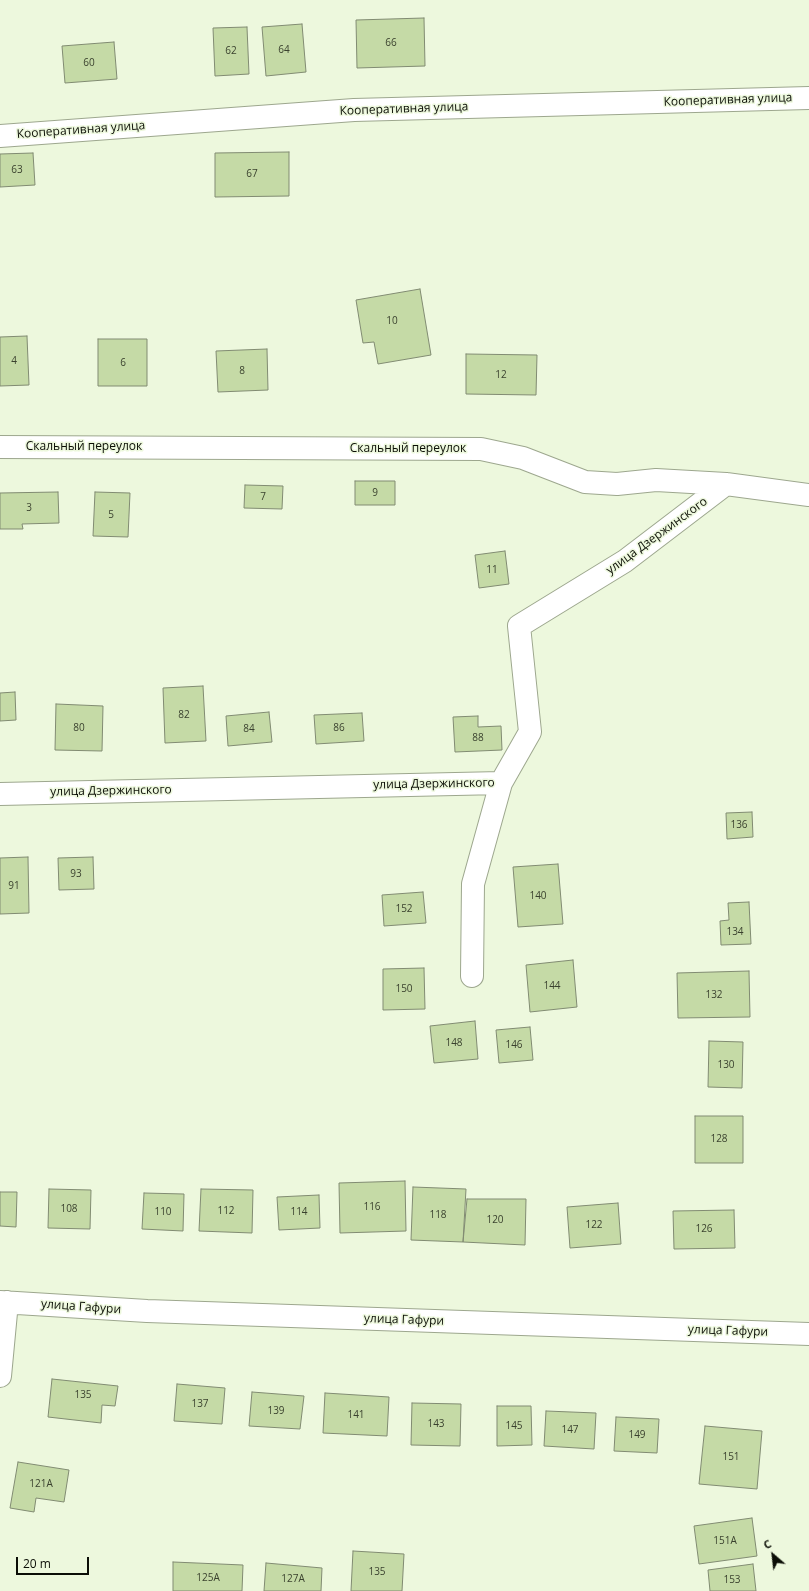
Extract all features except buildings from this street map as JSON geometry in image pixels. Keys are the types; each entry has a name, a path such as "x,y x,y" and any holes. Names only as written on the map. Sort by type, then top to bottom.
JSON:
{"street":[{"name":"Кооперативная улица","path":"0,136 354,110 809,98"},
{"name":"Скальный переулок","path":"0,447 481,450 522,458 585,482 617,484 656,480 726,484 809,495"},
{"name":"улица Дзержинского","path":"0,794 500,783 530,732 519,626 625,561 726,484"},
{"path":"472,976 473,884 500,783"},
{"path":"0,1376 4,1302"},
{"name":"улица Гафури","path":"4,1302 148,1311 809,1334"}]}
